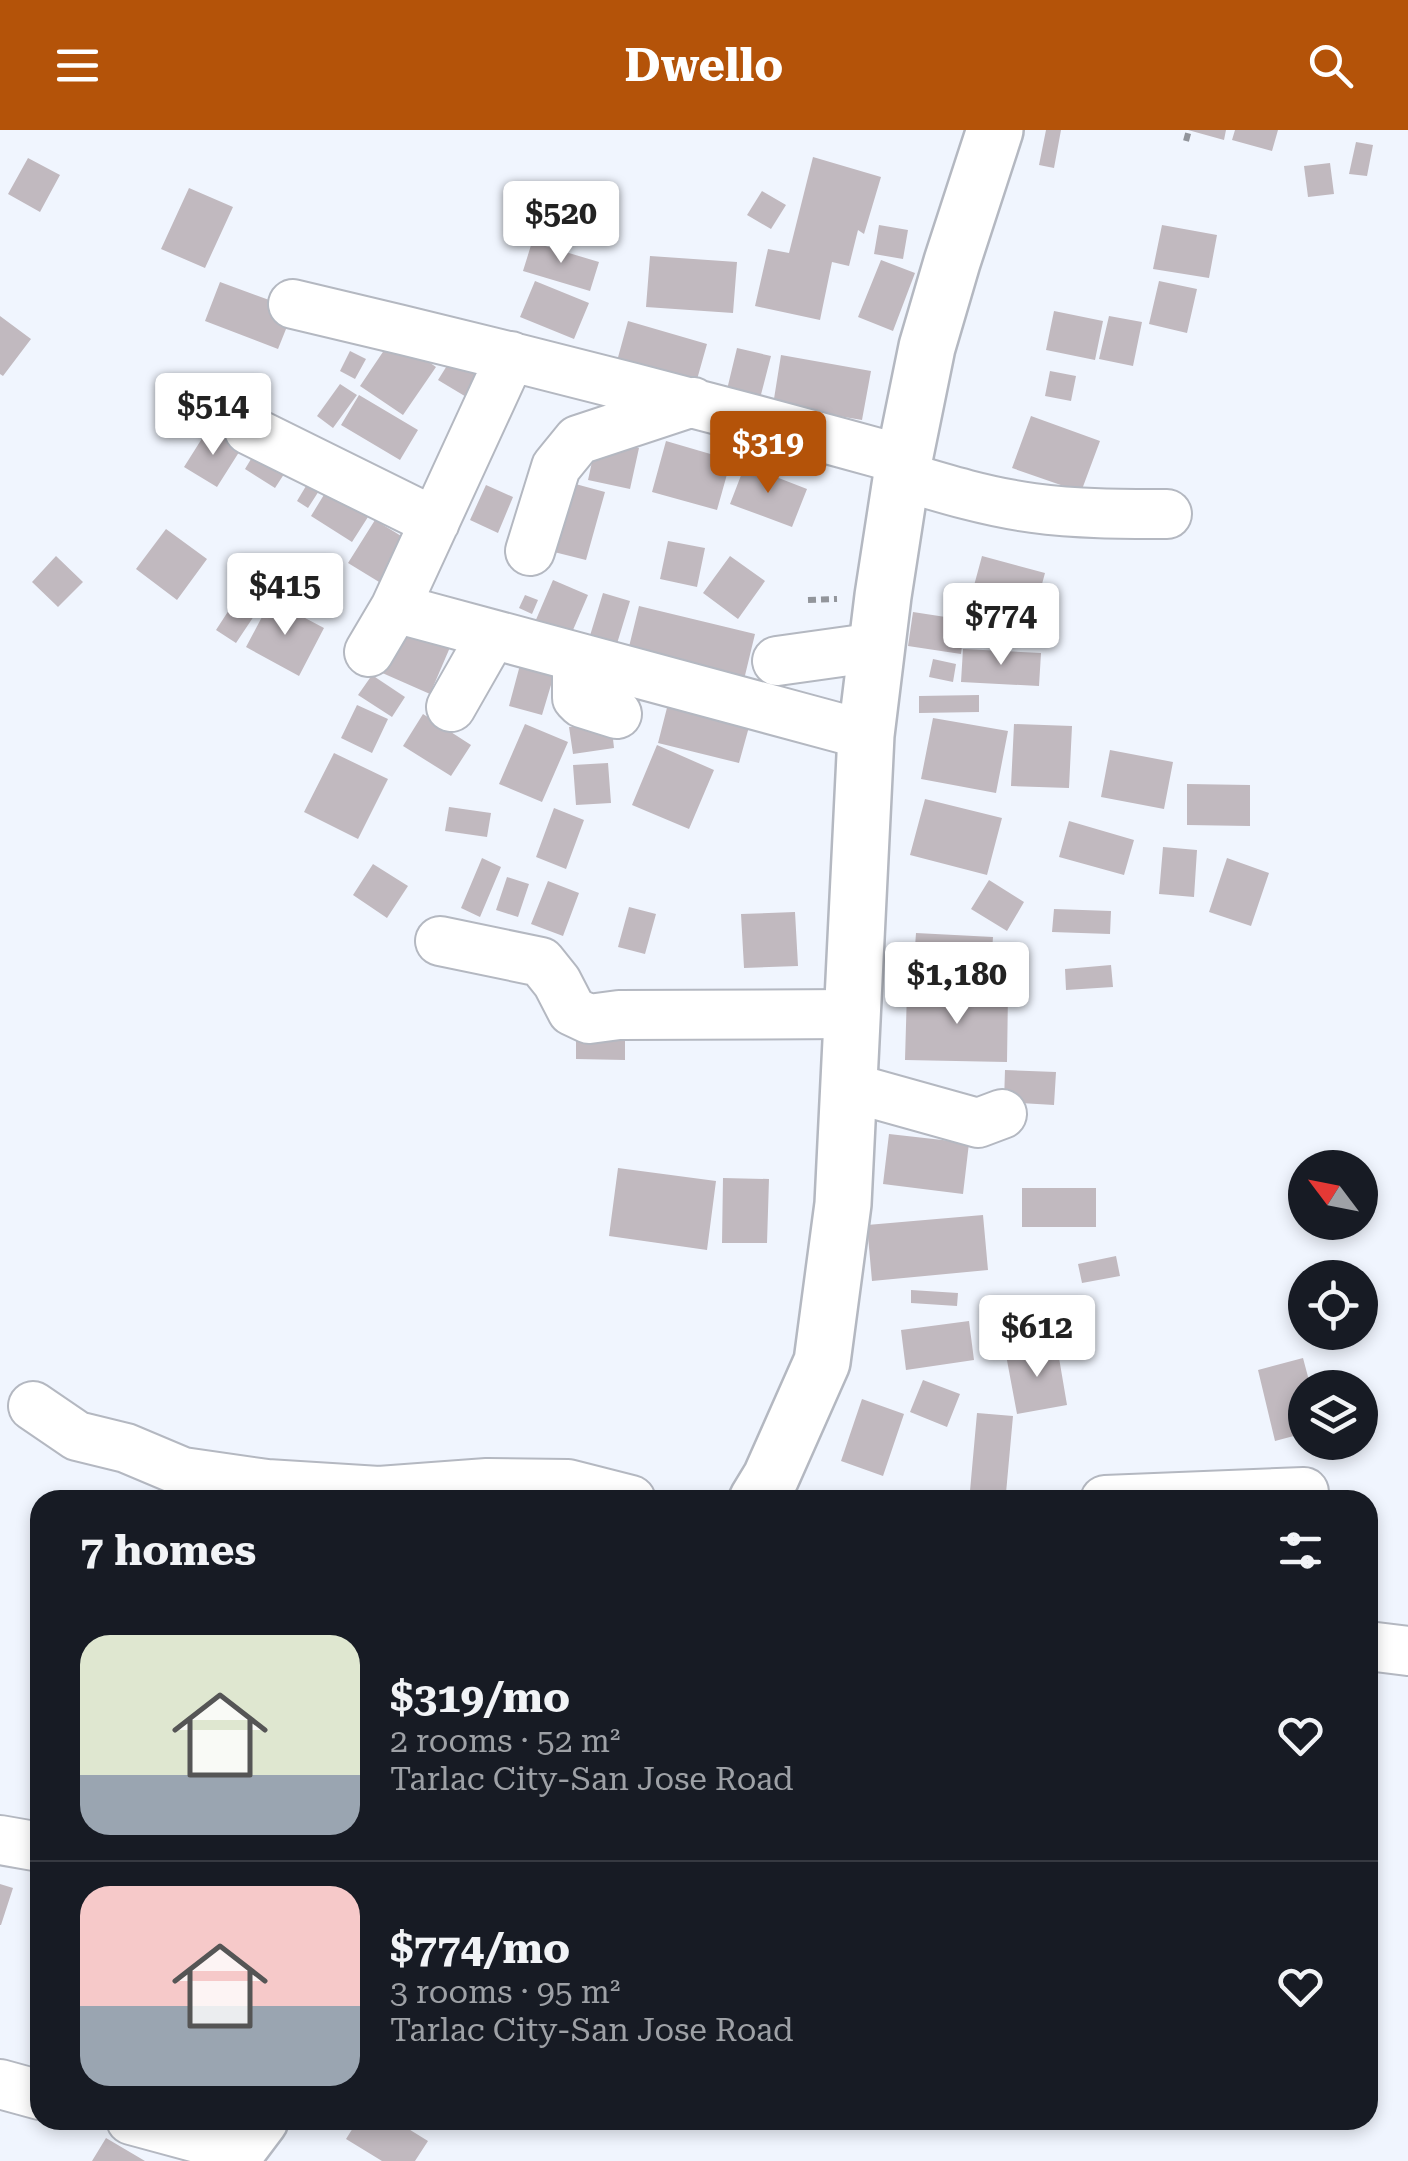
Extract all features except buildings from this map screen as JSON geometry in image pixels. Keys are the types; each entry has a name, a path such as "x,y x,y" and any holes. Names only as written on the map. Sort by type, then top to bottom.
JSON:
{"main road":[{"path":"763,1490 822,1362 843,1204 866,735 877,646 903,468 927,348 995,130"}],"street":[{"path":"293,304 694,402 903,468 951,491 1032,508 1167,514"},
{"path":"369,652 394,608 511,356"},
{"path":"530,551 556,467 578,440 694,402"},
{"path":"249,430 435,522"},
{"path":"394,608 866,735"},
{"path":"451,707 492,635"},
{"path":"777,662 877,646"},
{"path":"578,658 577,698 617,714"},
{"path":"440,941 541,962 572,1011 589,1018 852,1014"},
{"path":"849,1087 978,1123 1002,1114"},
{"path":"33,1406 76,1436 126,1448 183,1472 268,1484 379,1490 488,1483 568,1484 592,1490"},
{"path":"1378,1647 1408,1651"},
{"path":"0,1840 30,1846"},
{"path":"0,2084 30,2092"},
{"path":"180,2130 242,2143"}],"path":[{"path":"1186,141 1189,130"}]}
